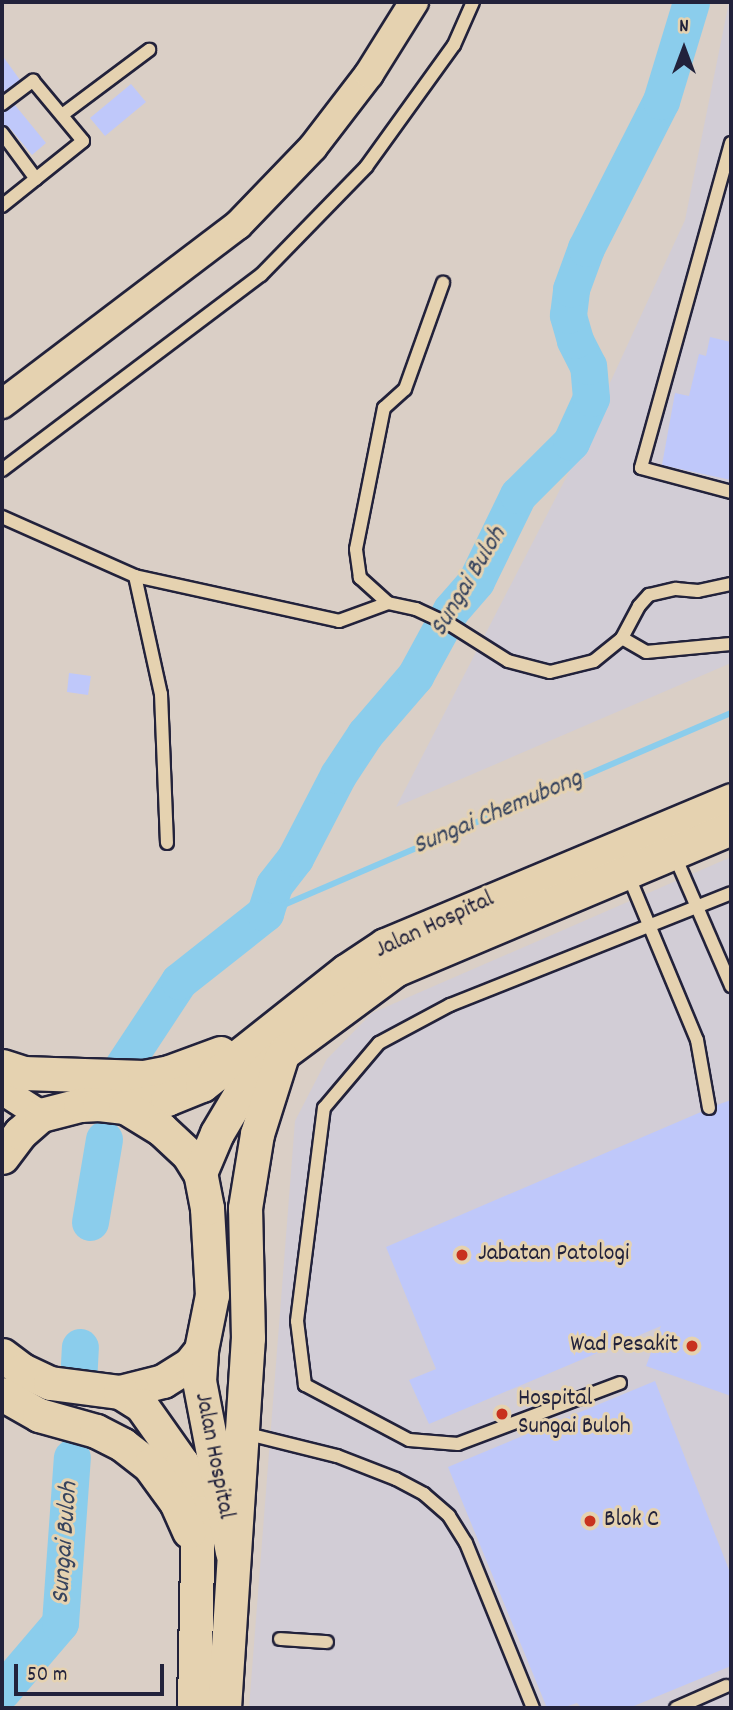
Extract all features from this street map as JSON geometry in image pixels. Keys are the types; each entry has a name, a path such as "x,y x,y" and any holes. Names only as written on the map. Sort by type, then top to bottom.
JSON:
{"main road":[{"name":"Jalan Hospital","path":"232,1552 203,1413 199,1381 201,1350 212,1295 207,1208 200,1173 217,1133 239,1096 277,1042 346,971 385,945 623,859 668,840 731,800"},
{"name":"Jalan Hospital","path":"668,840 731,828"},
{"name":"Jalan Hospital","path":"41,1115 80,1105 125,1107 167,1099 202,1085 277,1042"},
{"name":"Jalan Hospital","path":"224,1708 232,1552 248,1338 245,1208 257,1134 277,1042"},
{"path":"2,1066 23,1073 144,1077 277,1042"},
{"path":"125,1107 161,1129 187,1154 200,1173"},
{"path":"2,1157 20,1133 41,1115"},
{"path":"207,1208 222,1227 246,1294"},
{"path":"2,1355 22,1370 50,1383 120,1392 163,1381 190,1364 201,1350"},
{"name":"Jalan Hospital","path":"120,1392 141,1405 183,1463 198,1512 194,1708"},
{"path":"2,1395 39,1415 96,1431 123,1445 149,1465 176,1502 198,1552"}],"street":[{"path":"2,404 238,225 313,147 369,74 414,2"},
{"path":"2,1090 41,1115"}],"lane":[{"path":"2,470 261,275 366,167 454,45 473,2"},
{"path":"62,116 149,50"},
{"path":"2,104 33,81 83,141 2,206"},
{"path":"2,132 36,178"},
{"path":"731,143 641,468 731,492"},
{"path":"443,283 405,389 384,408 356,548 360,578 388,603 426,614 451,625 508,661 550,672 594,661 622,638 639,606 649,595 676,589 698,591 731,584"},
{"path":"2,517 135,576 339,621 388,603"},
{"path":"135,576 161,694 167,843"},
{"path":"622,638 646,652 731,644"},
{"path":"668,840 731,986"},
{"path":"623,859 697,1040 709,1108"},
{"path":"620,1383 458,1444 409,1440 305,1385 297,1321 324,1108 379,1043 450,1005 731,893"},
{"path":"240,1432 337,1456 396,1479 424,1494 449,1516 466,1543 533,1708"},
{"path":"280,1639 327,1642"},
{"path":"676,1708 726,1686"}],"shaded area":[{"path":"729,2 731,663 396,807 568,474 685,220"},
{"name":"Hospital Sungai Buloh","path":"731,857 731,1708 249,1708 295,1121 327,1059 372,1013"}],"building":[{"path":"2,55 20,80 2,93"},
{"path":"131,84 146,102 105,136 90,118"},
{"path":"15,105 46,143 32,155 9,127 2,124 2,113"},
{"path":"710,337 731,342 731,480 662,465 675,393 689,396 699,354 706,356"},
{"path":"69,673 91,676 88,695 67,692"},
{"path":"731,1100 731,1396 646,1366 661,1326 429,1424 409,1380 436,1369 386,1247 701,1112 711,1116 717,1112 717,1105"},
{"name":"Blok C","path":"655,1381 731,1575 731,1666 629,1708 582,1708 577,1703 562,1708 547,1708 448,1467"}],"waterway":[{"name":"Sungai Buloh","path":"121,1069 179,981 265,913 274,885 295,858 338,775 365,734 415,676 451,610 476,581 518,495 571,442 591,398 588,366 575,340 568,315 571,289 586,248 661,101 691,2"},
{"name":"Sungai Chemubong","path":"265,913 731,713"},
{"name":"Sungai Buloh","path":"90,1222 104,1139"},
{"name":"Sungai Buloh","path":"78,1383 80,1347"},
{"name":"Sungai Buloh","path":"2,1691 60,1623 72,1457"}],"place":[{"name":"Jabatan Patologi","path":"462,1255"},
{"name":"Wad Pesakit","path":"692,1346"},
{"name":"Hospital Sungai Buloh","path":"502,1414"},
{"name":"Blok C","path":"590,1521"}]}
